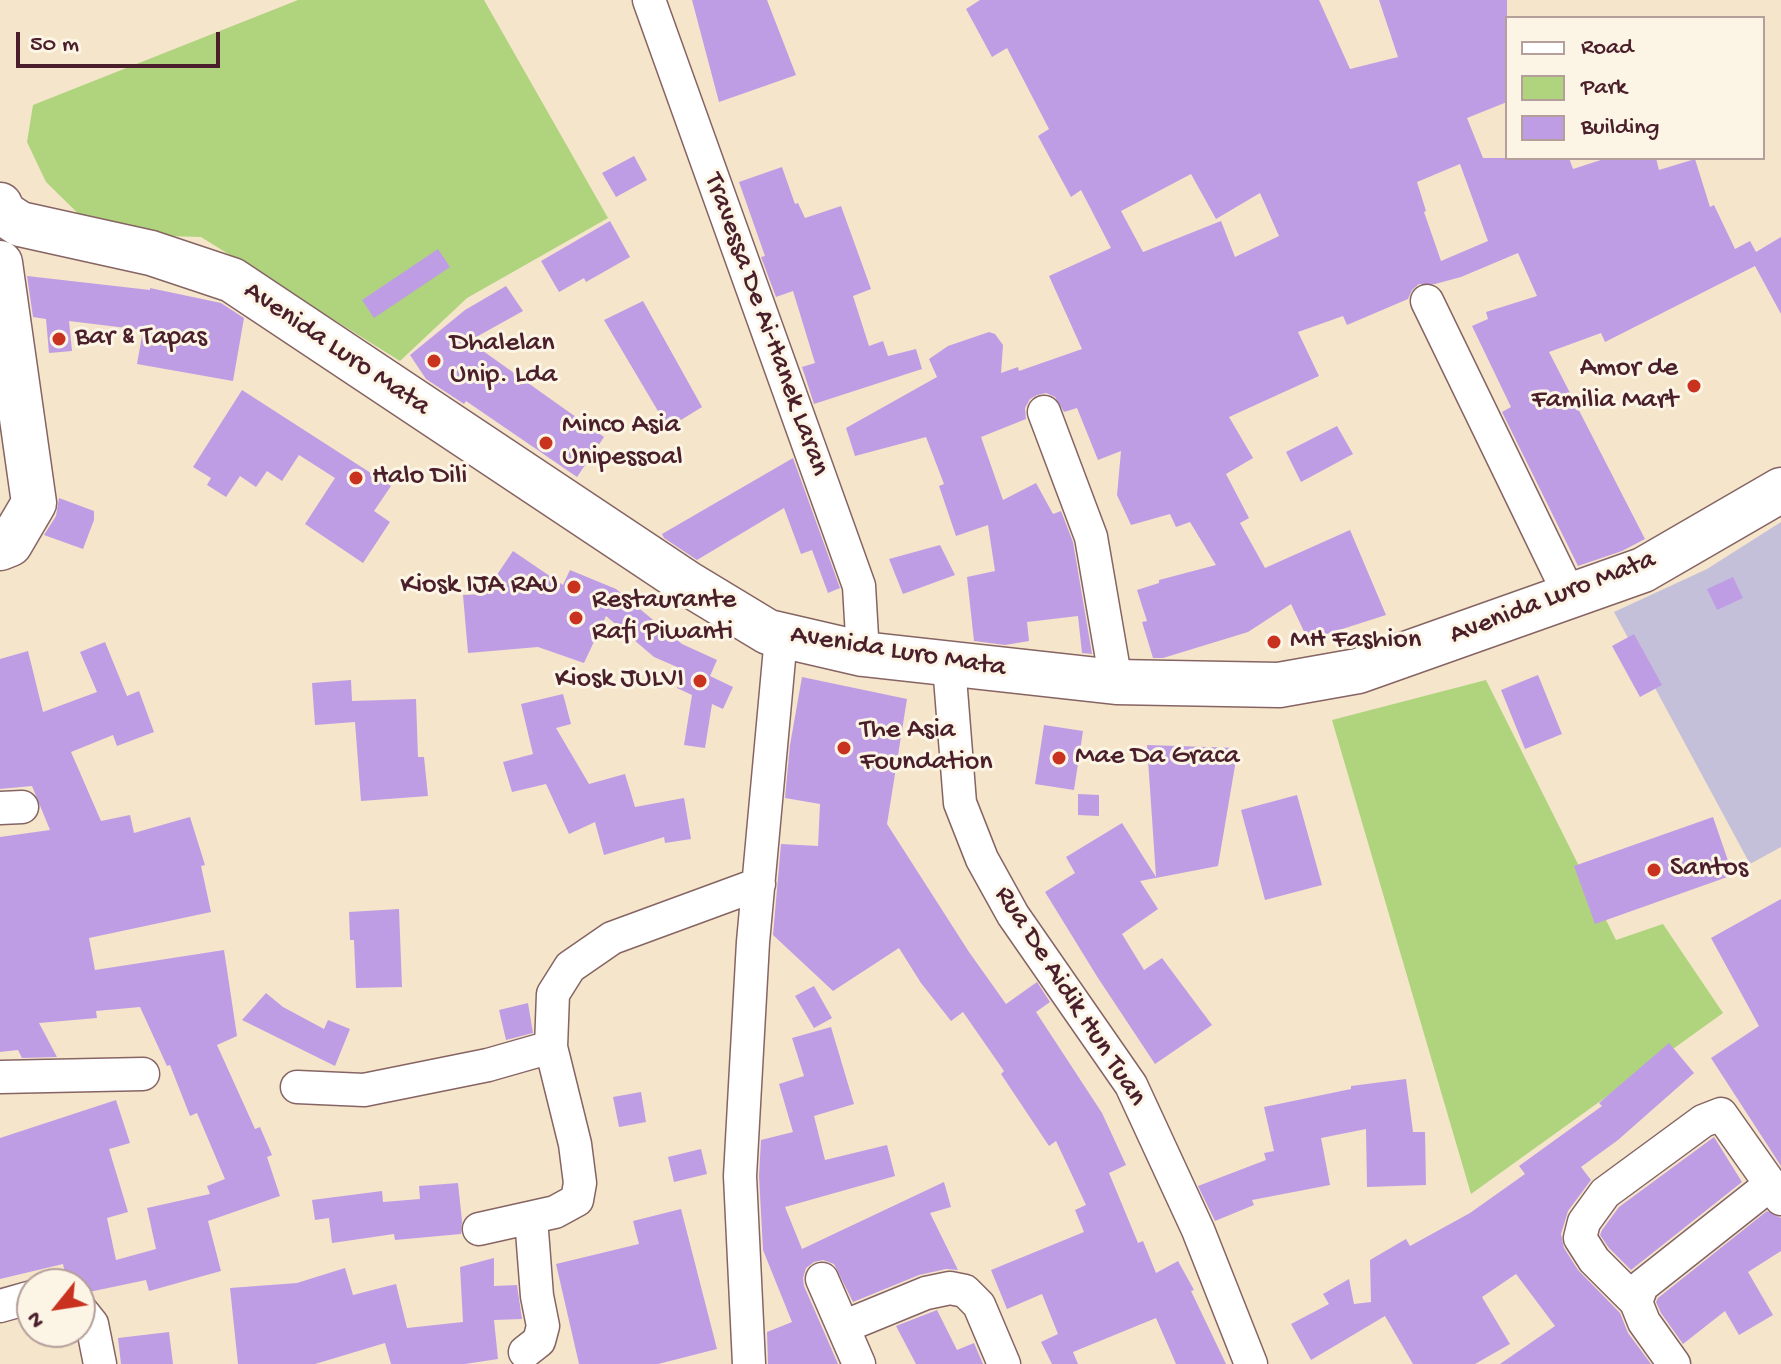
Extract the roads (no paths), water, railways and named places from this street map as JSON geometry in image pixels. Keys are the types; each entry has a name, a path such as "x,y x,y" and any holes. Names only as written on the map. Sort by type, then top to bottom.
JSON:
{"main road":[{"name":"Avenida Luro Mata","path":"1,220 151,253 232,280 687,583 768,632 863,654 1116,682 1279,685 1358,671 1643,570 1781,490"},
{"path":"0,263 34,503 10,544 0,548"}],"street":[{"name":"Travessa De Ai-Hanek Laran","path":"649,0 859,586 863,654"},
{"path":"1427,301 1570,596"},
{"path":"1044,412 1091,537 1116,682"},
{"path":"749,1364 740,1176 753,942 781,637"},
{"name":"Rua De Aidik Hun Tuan","path":"949,665 960,803 982,859 1013,915 1131,1085 1198,1230 1249,1363"},
{"path":"479,1229 555,1212 577,1200 580,1183 575,1144 551,1047 553,994 570,967 612,938 759,884"},
{"path":"297,1087 364,1090 488,1065 551,1047"},
{"path":"0,1077 143,1074"},
{"path":"1636,1302 1642,1286 1776,1191 1721,1114 1703,1121 1605,1193 1584,1222 1580,1238 1594,1260 1636,1302 1644,1322 1674,1364"},
{"path":"525,1352 539,1341 543,1326 537,1296 531,1218"},
{"path":"822,1279 859,1364"},
{"path":"843,1327 926,1293 950,1288 965,1291 979,1305 1004,1364"},
{"path":"96,1344 100,1364"}],"place":[{"name":"Bar & Tapas","path":"59,339"},
{"name":"Dhalelan Unip. Lda","path":"434,361"},
{"name":"Amor de Familia Mart","path":"1694,386"},
{"name":"Minco Asia Unipessoal","path":"546,443"},
{"name":"Halo Dili","path":"356,478"},
{"name":"Kiosk IJA RAU","path":"574,587"},
{"name":"Restaurante Rafi Piwanti","path":"576,618"},
{"name":"MH Fashion","path":"1274,642"},
{"name":"Kiosk JULVI","path":"700,681"},
{"name":"The Asia Foundation","path":"844,748"},
{"name":"Mae Da Graca","path":"1059,758"},
{"name":"Santos","path":"1654,870"}]}
